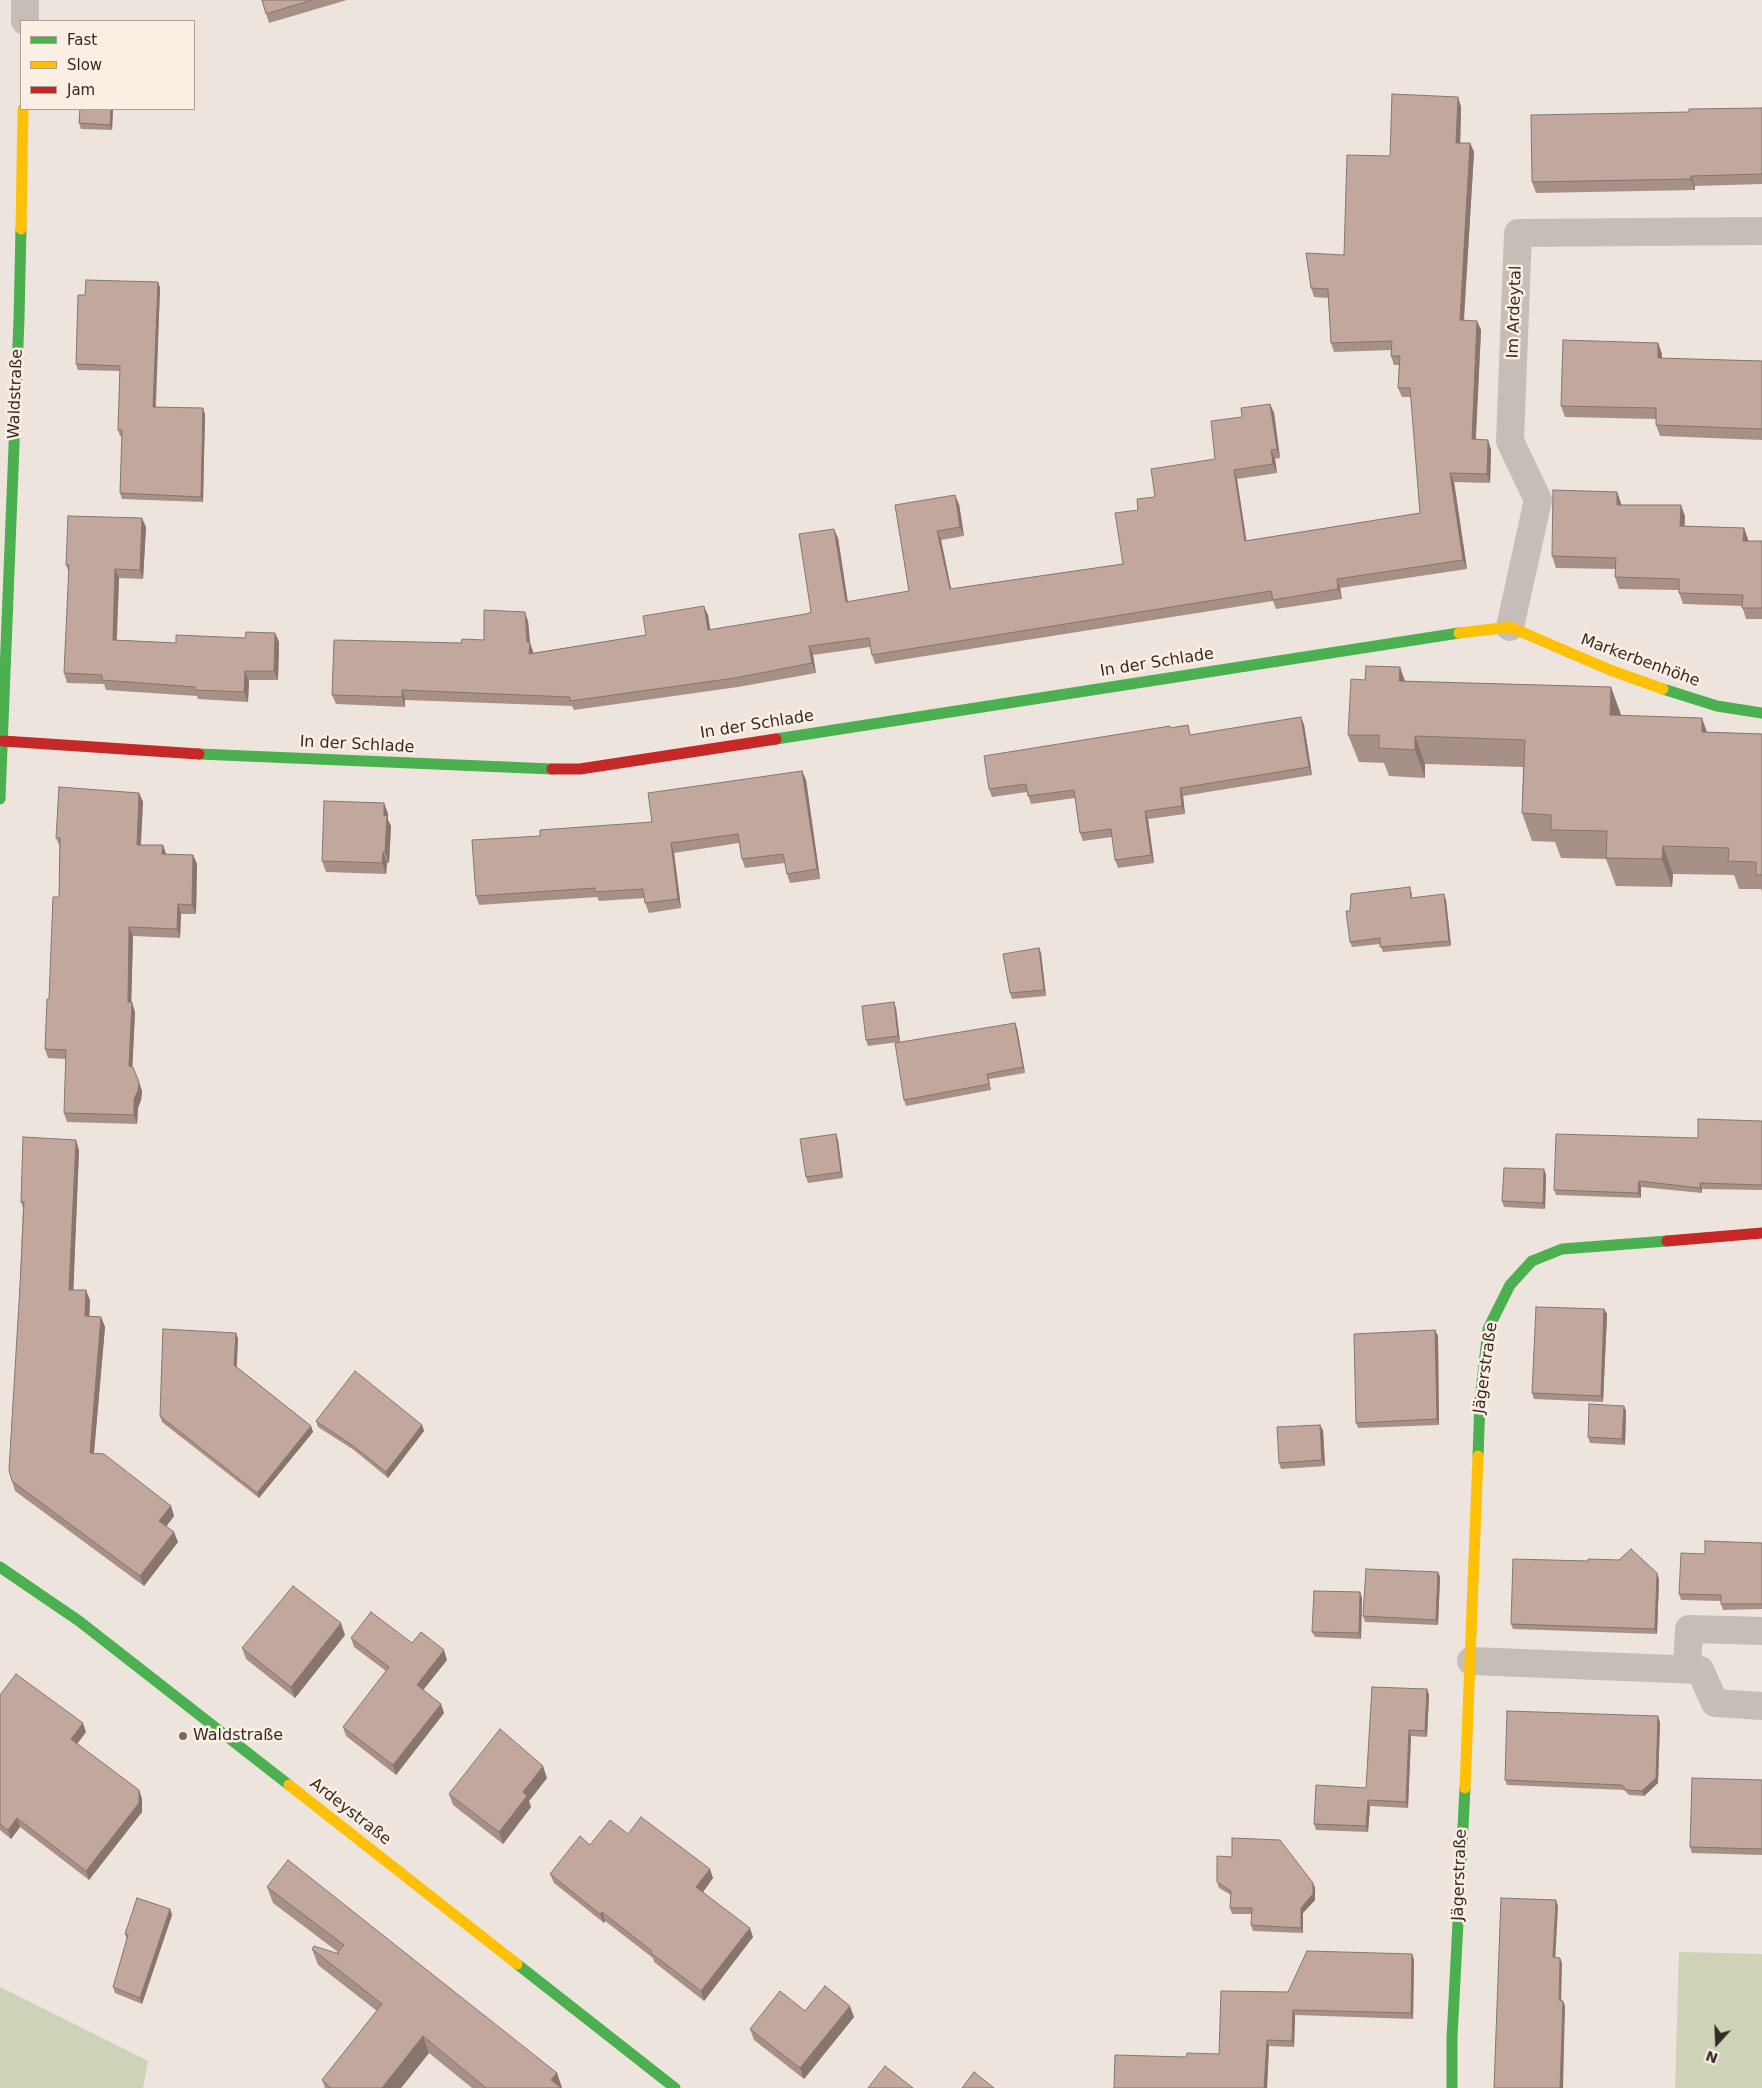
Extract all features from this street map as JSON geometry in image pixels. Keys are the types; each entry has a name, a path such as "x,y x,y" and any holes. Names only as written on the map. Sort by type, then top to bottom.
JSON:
{"street":[{"path":"25,0 25,20"},
{"name":"Waldstraße","path":"0,799 19,319 23,110"},
{"name":"Im Ardeytal","path":"1510,627 1538,500 1510,441 1518,233 1762,232"},
{"name":"In der Schlade","path":"3,741 204,754 531,769 580,768 1510,627"},
{"name":"Markerbenhöhe","path":"1510,627 1610,670 1676,694 1717,706 1762,713"},
{"name":"Jägerstraße","path":"1452,2088 1452,2038 1471,1661 1480,1400 1488,1329 1510,1285 1532,1261 1562,1249 1762,1233"},
{"name":"Ardeystraße","path":"0,1567 79,1621 675,2088"},
{"path":"1687,1669 1689,1629 1762,1632"},
{"path":"1471,1661 1700,1670 1715,1704 1762,1706"}],"green space":[{"path":"1679,1952 1762,1954 1762,2088 1675,2088"},
{"path":"0,1987 148,2061 143,2088 0,2088"}],"building":[{"path":"262,0 312,0 266,14"},
{"path":"1392,94 1458,97 1456,143 1470,143 1460,320 1477,321 1472,439 1488,440 1487,474 1450,473 1463,560 1337,579 1338,589 1273,600 1271,591 872,655 869,638 809,646 812,663 735,678 570,701 570,697 402,690 402,697 332,695 334,640 461,643 462,639 484,640 484,610 525,612 527,642 530,642 529,654 646,635 643,616 704,606 708,630 806,614 811,612 799,534 834,529 846,602 909,591 895,505 955,495 960,527 937,531 950,589 1123,564 1115,513 1138,510 1137,499 1155,497 1151,469 1215,459 1211,421 1242,417 1241,408 1270,404 1277,449 1271,450 1273,464 1234,470 1245,541 1420,513 1410,388 1398,388 1400,356 1391,356 1392,341 1331,343 1328,289 1311,288 1306,253 1344,255 1347,155 1390,156"},
{"path":"1762,108 1762,174 1691,176 1691,179 1532,182 1531,115 1689,112 1689,109"},
{"path":"80,110 111,110 110,125 79,123"},
{"path":"86,280 158,282 153,407 203,408 201,497 120,493 122,430 118,430 120,366 76,364 78,295 85,295"},
{"path":"1563,340 1658,343 1658,358 1762,361 1762,429 1656,425 1656,408 1561,406"},
{"path":"1553,490 1617,492 1617,505 1681,505 1680,526 1744,528 1743,541 1762,541 1762,608 1742,608 1743,595 1679,593 1679,579 1615,577 1616,558 1552,556"},
{"path":"68,516 142,518 140,570 115,569 113,640 176,643 176,635 245,638 246,632 275,633 274,671 245,671 244,692 195,690 195,687 102,680 102,675 64,673 69,565 66,565"},
{"path":"1366,666 1400,667 1399,681 1611,687 1610,715 1702,718 1702,732 1762,734 1762,875 1756,875 1756,862 1728,861 1729,848 1663,846 1662,859 1606,858 1607,831 1551,830 1551,815 1522,813 1525,740 1415,736 1415,750 1379,748 1379,735 1348,735 1351,679 1365,680"},
{"path":"1301,717 1309,767 1180,788 1182,806 1145,811 1151,855 1115,860 1111,829 1080,833 1074,790 1028,796 1026,784 989,789 984,756 1170,726 1170,728 1188,725 1190,735"},
{"path":"802,771 817,869 787,874 783,854 742,859 738,834 671,843 678,899 645,903 643,889 595,892 595,888 476,896 472,840 540,836 540,830 652,822 648,793"},
{"path":"59,787 139,793 137,845 163,845 162,854 193,855 192,905 178,904 177,929 129,927 128,1002 132,1002 129,1066 133,1067 139,1082 138,1091 134,1099 134,1115 64,1113 66,1050 45,1049 53,897 59,897 60,838 56,838"},
{"path":"324,801 384,803 384,816 387,815 385,852 383,852 382,863 322,861"},
{"path":"1410,887 1411,898 1444,894 1449,941 1380,947 1380,938 1350,942 1346,911 1350,911 1351,894"},
{"path":"1039,948 1044,990 1010,993 1003,954"},
{"path":"894,1002 898,1036 866,1040 862,1006"},
{"path":"1015,1023 1023,1067 987,1074 989,1084 904,1100 895,1043"},
{"path":"1698,1119 1762,1121 1762,1185 1700,1183 1700,1188 1639,1181 1638,1193 1554,1190 1556,1134 1698,1138"},
{"path":"836,1134 841,1172 806,1177 800,1139"},
{"path":"23,1137 76,1140 69,1290 86,1290 85,1316 101,1317 90,1453 104,1454 171,1506 159,1521 174,1532 140,1576 12,1481 9,1470 24,1202 21,1202"},
{"path":"1504,1168 1544,1169 1543,1203 1502,1201"},
{"path":"1536,1307 1604,1309 1601,1396 1532,1393"},
{"path":"163,1329 236,1333 234,1365 311,1426 257,1493 160,1416"},
{"path":"1435,1330 1437,1419 1356,1423 1354,1334"},
{"path":"355,1371 422,1425 386,1472 352,1445 316,1421"},
{"path":"1589,1404 1624,1406 1622,1439 1588,1437"},
{"path":"1320,1425 1322,1460 1279,1463 1277,1427"},
{"path":"1705,1541 1762,1543 1762,1604 1721,1604 1721,1595 1679,1594 1681,1553 1705,1554"},
{"path":"1631,1549 1657,1573 1655,1629 1511,1624 1513,1559 1619,1560"},
{"path":"1366,1569 1438,1572 1436,1620 1363,1616"},
{"path":"293,1586 341,1623 291,1687 242,1648"},
{"path":"1314,1591 1360,1592 1359,1633 1312,1632"},
{"path":"371,1612 412,1643 421,1632 444,1650 417,1685 441,1704 393,1765 343,1727 389,1667 351,1638"},
{"path":"16,1674 83,1723 71,1739 139,1790 139,1803 86,1871 17,1818 8,1830 0,1824 0,1695"},
{"path":"1372,1687 1427,1689 1425,1731 1409,1730 1406,1802 1368,1800 1366,1826 1314,1824 1316,1785 1366,1788"},
{"path":"1507,1711 1658,1716 1656,1778 1642,1791 1627,1790 1622,1785 1505,1780"},
{"path":"500,1729 543,1766 523,1792 527,1796 499,1832 449,1794"},
{"path":"1692,1778 1762,1780 1762,1849 1690,1847"},
{"path":"641,1817 710,1869 696,1887 750,1928 701,1991 602,1912 600,1914 550,1874 580,1836 590,1845 610,1820 628,1834"},
{"path":"1232,1838 1280,1840 1313,1883 1313,1894 1301,1908 1301,1928 1251,1925 1252,1908 1230,1908 1231,1891 1217,1882 1217,1856 1232,1857"},
{"path":"288,1860 557,2073 551,2080 561,2088 486,2088 423,2036 382,2088 331,2088 322,2080 382,2004 312,1949 314,1946 339,1954 337,1953 344,1945 267,1887"},
{"path":"137,1898 170,1909 140,1998 113,1987 128,1935 125,1934"},
{"path":"1501,1898 1556,1900 1553,1957 1560,1958 1559,2000 1563,2001 1560,2088 1494,2088"},
{"path":"1307,1951 1412,1954 1411,2013 1293,2010 1292,2041 1267,2040 1264,2088 1114,2088 1115,2055 1186,2057 1187,2053 1219,2054 1221,1991 1288,1992"},
{"path":"825,1986 850,2006 800,2068 750,2029 780,1991 805,2011"},
{"path":"885,2066 913,2088 868,2088"},
{"path":"974,2072 994,2088 962,2088"}],"traffic: fast":[{"path":"0,799 21,229"},
{"path":"776,739 1459,633"},
{"path":"1663,689 1717,706 1762,713"},
{"path":"199,754 552,769"},
{"path":"1478,1456 1480,1400 1488,1329 1510,1285 1532,1261 1562,1249 1667,1241"},
{"path":"0,1567 79,1621 289,1785"},
{"path":"1452,2088 1452,2038 1465,1788"},
{"path":"517,1964 675,2088"}],"traffic: slow":[{"path":"21,229 23,110"},
{"path":"1459,633 1510,627 1610,670 1663,689"},
{"path":"1465,1788 1478,1456"},
{"path":"289,1785 517,1964"}],"traffic: jam":[{"path":"552,769 580,769 776,739"},
{"path":"3,741 199,754"},
{"path":"1667,1241 1762,1233"}],"place":[{"name":"Waldstraße","path":"183,1736"}]}
